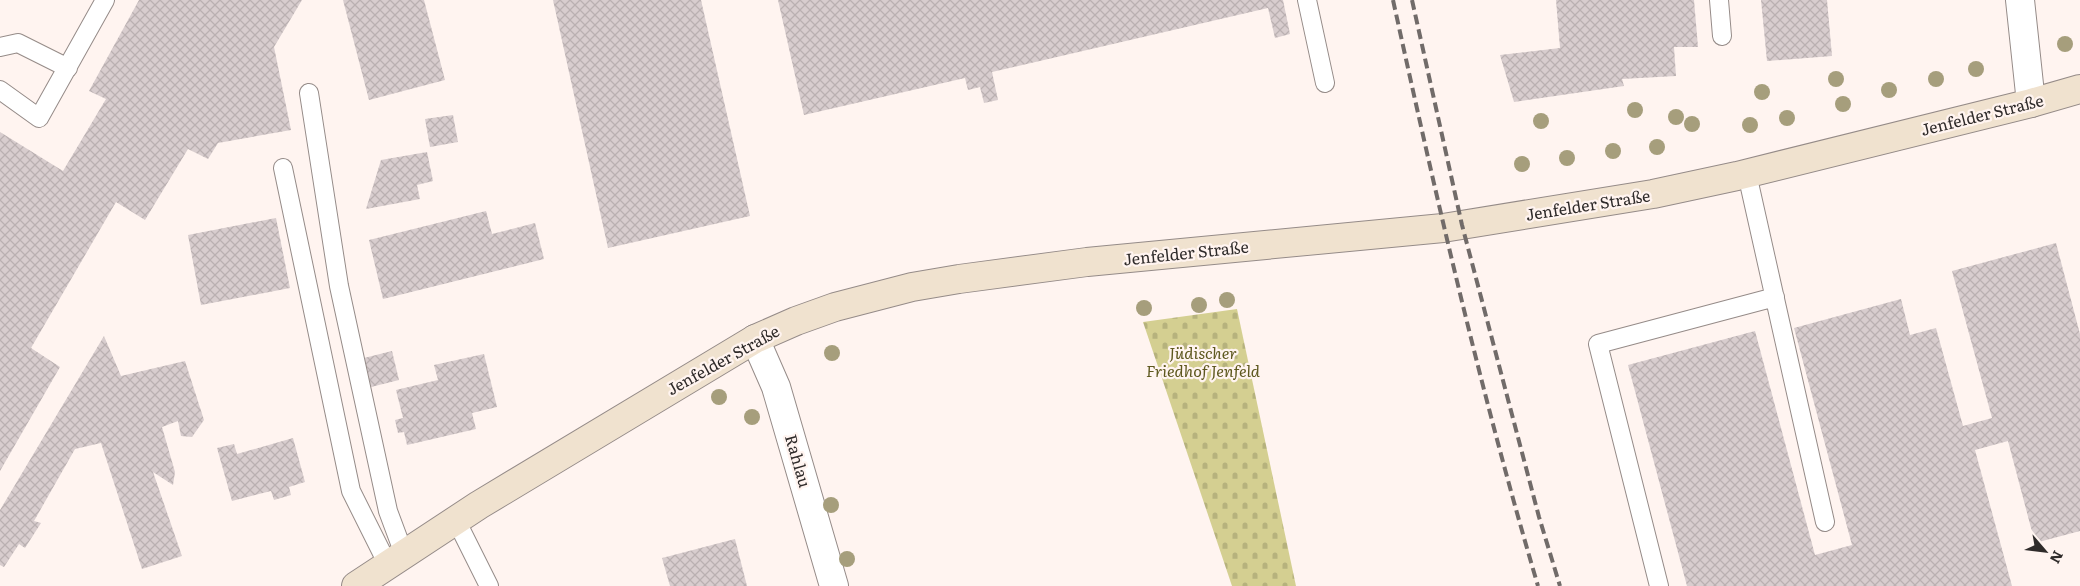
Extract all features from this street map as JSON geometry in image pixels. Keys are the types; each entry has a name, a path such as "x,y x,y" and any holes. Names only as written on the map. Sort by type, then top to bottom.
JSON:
{"street":[{"path":"2020,0 2031,103"},
{"name":"Jenfelder Straße","path":"356,586 456,520 636,409 755,339 835,307 912,287 959,279 1087,262 1443,228 1653,194 1747,174 2080,89"},
{"name":"Rahlau","path":"755,339 776,387 834,586"}],"lane":[{"path":"0,90 39,118 105,0"},
{"path":"1307,0 1326,83"},
{"path":"1719,0 1722,36"},
{"path":"0,47 18,43 68,68"},
{"path":"309,93 339,286 388,511 396,560"},
{"path":"283,168 350,491 396,560"},
{"path":"1747,174 1825,522"},
{"path":"1659,586 1598,344 1774,297"},
{"path":"456,520 489,586"}],"green space":[{"name":"Jüdischer Friedhof Jenfeld","path":"1237,309 1296,586 1232,586 1143,322"}],"building":[{"path":"139,0 302,0 274,47 291,130 218,143 208,159 188,149 145,220 116,202 31,348 60,367 0,471 0,132 63,171 106,99 89,91"},
{"path":"343,0 424,0 445,80 369,100"},
{"path":"553,0 701,0 750,216 608,248"},
{"path":"778,0 1283,0 1290,34 1275,38 1268,8 992,72 998,100 984,103 980,87 968,90 965,78 804,115"},
{"path":"1556,0 1694,0 1698,47 1674,47 1676,76 1622,79 1624,86 1514,102 1500,55 1560,48"},
{"path":"1761,0 1827,0 1832,56 1767,61"},
{"path":"453,115 458,142 430,147 425,119"},
{"path":"427,152 433,181 417,185 420,199 366,209 381,160"},
{"path":"486,211 492,234 535,223 544,259 383,299 369,240"},
{"path":"276,218 290,288 201,305 188,235"},
{"path":"2056,243 2080,334 2080,531 2035,543 2008,441 1975,450 2012,586 1687,586 1628,365 1755,331 1815,555 1852,545 1794,328 1901,299 1910,335 1936,328 1963,426 1992,418 1952,271"},
{"path":"104,336 121,376 185,361 204,420 192,437 181,436 178,421 162,427 175,472 173,485 153,472 182,556 142,569 101,443 75,449 34,521 41,523 25,548 19,544 4,567 0,565 0,510"},
{"path":"392,351 399,380 371,387 364,358"},
{"path":"484,354 497,407 472,413 476,429 407,445 404,432 398,433 395,420 403,418 396,390 438,380 434,365"},
{"path":"293,438 305,482 289,487 291,495 274,500 271,491 232,501 217,448 234,444 237,454"},
{"path":"735,539 747,586 670,586 662,558"}],"railway":[{"path":"1393,0 1478,368 1538,586"},
{"path":"1412,0 1462,225 1539,517 1560,586"}]}
